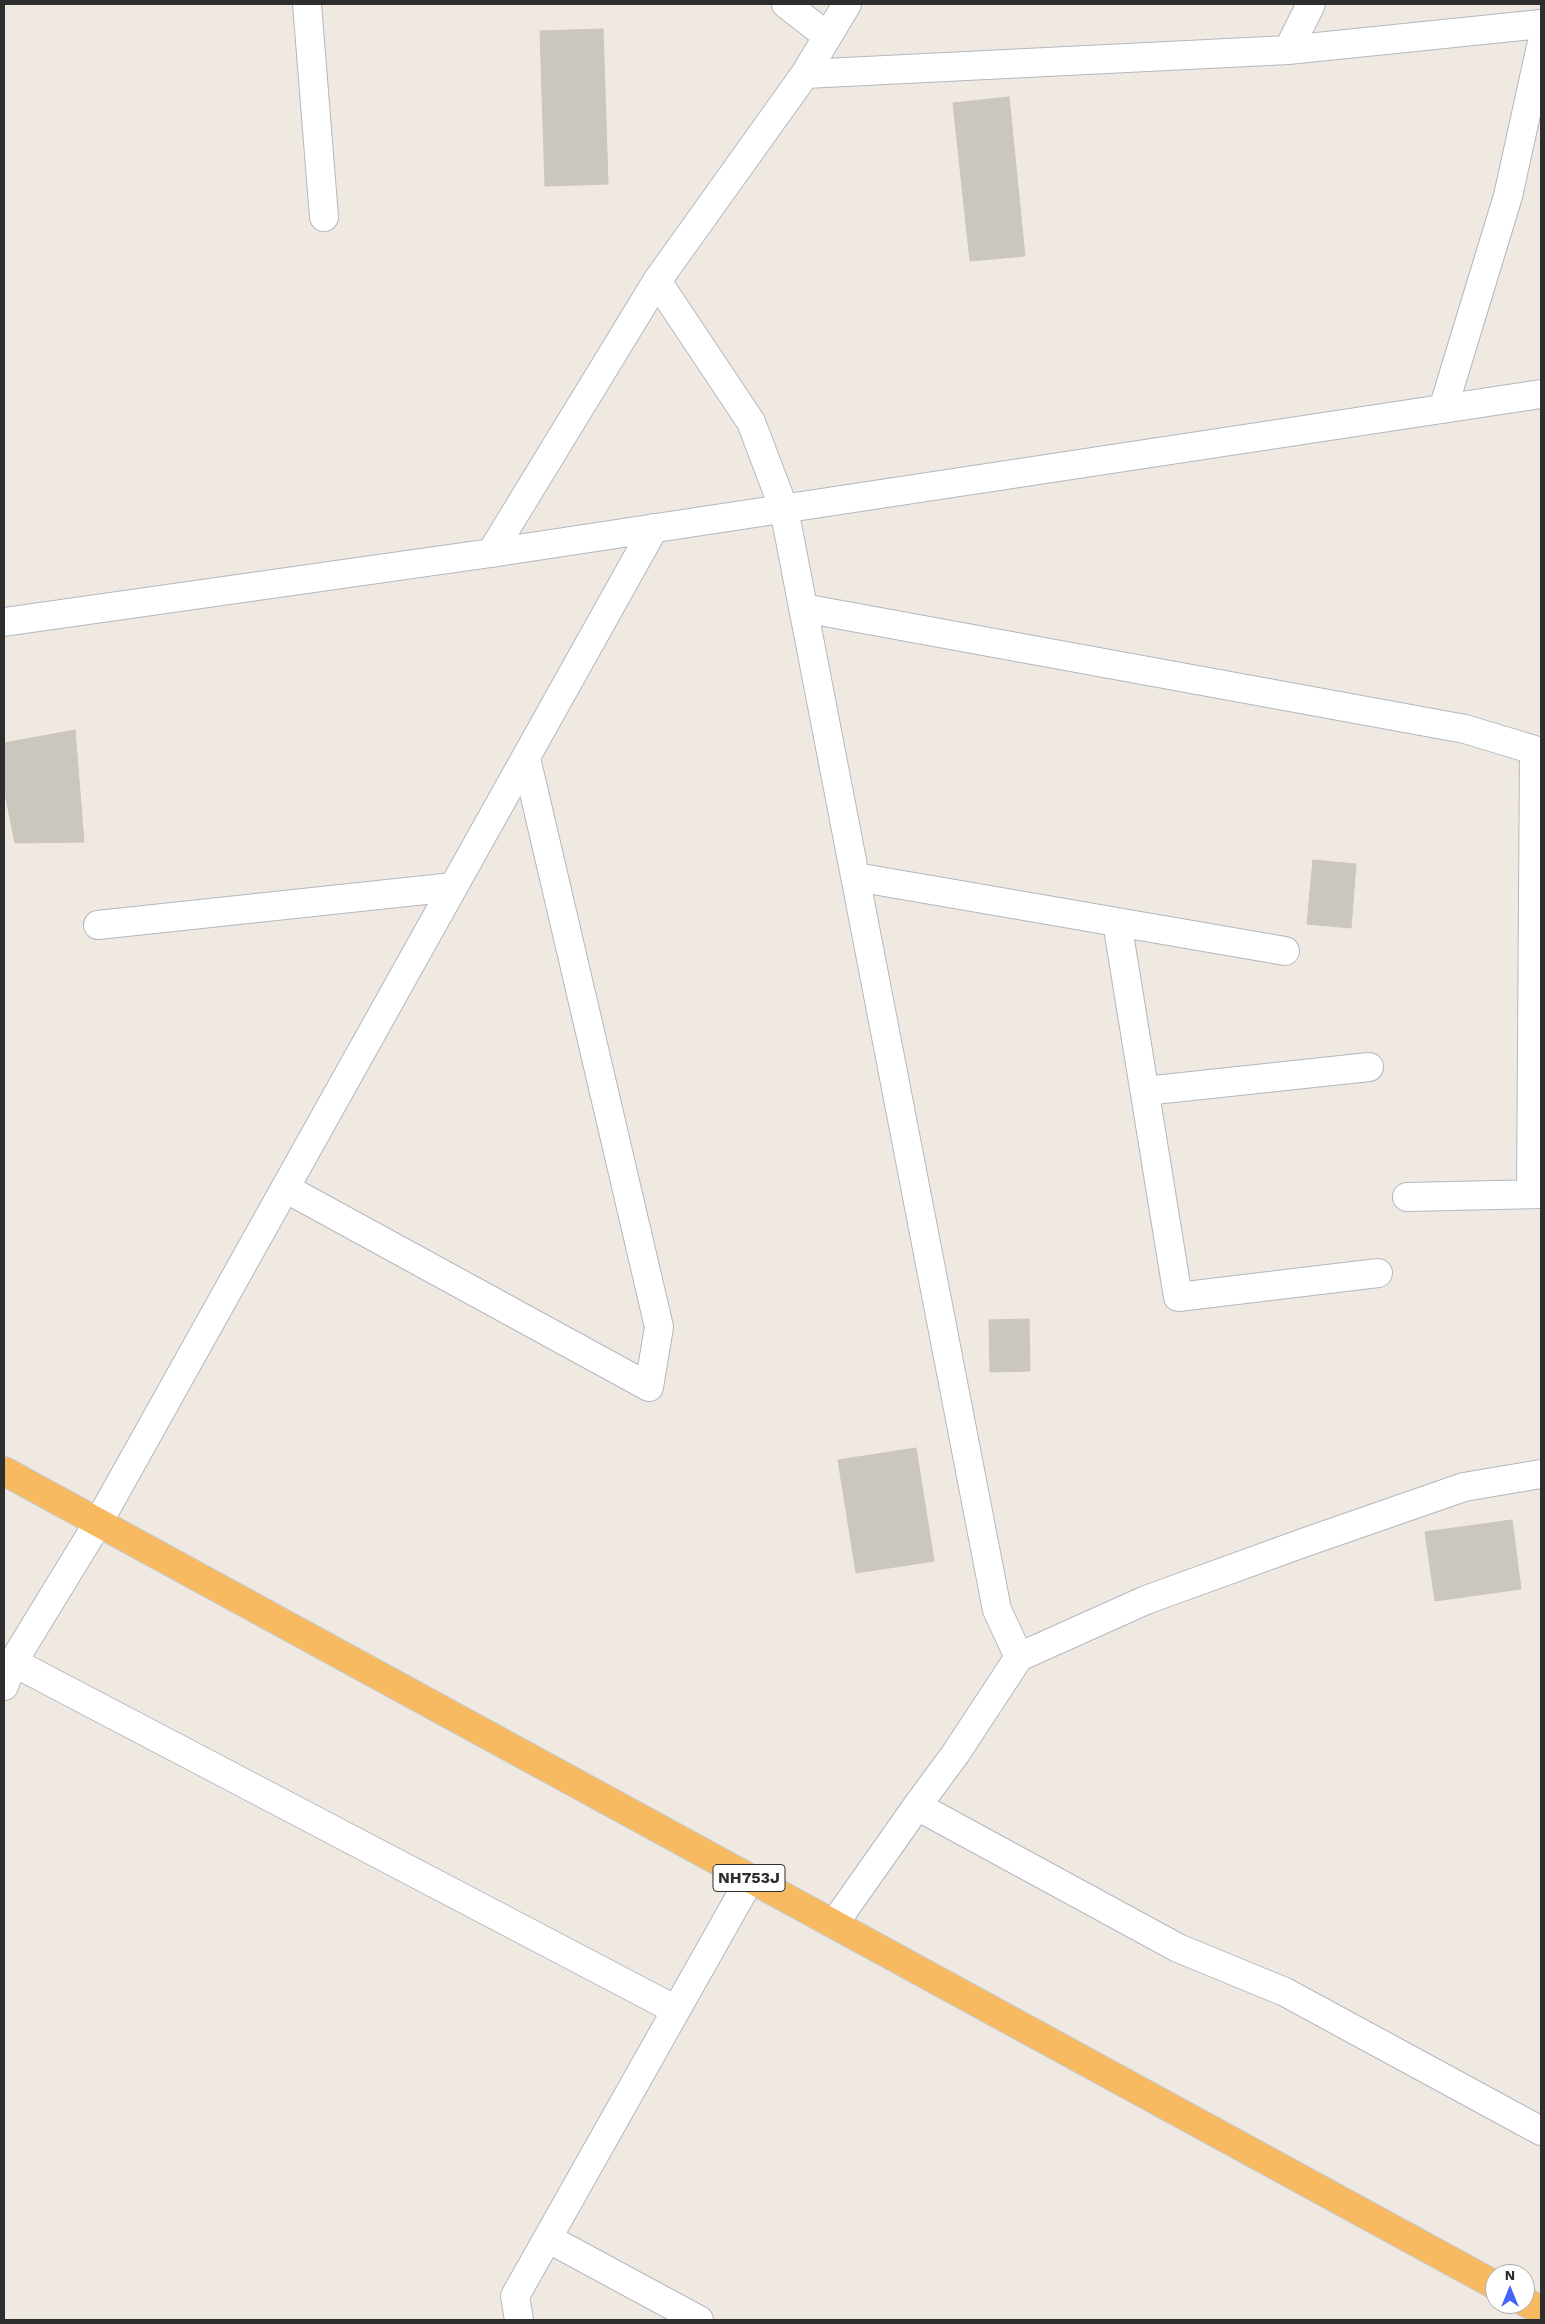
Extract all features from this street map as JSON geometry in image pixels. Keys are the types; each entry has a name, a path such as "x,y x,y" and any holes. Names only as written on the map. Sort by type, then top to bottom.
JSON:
{"highway":[{"name":"NH753J","path":"4,1471 1485,2281"}],"street":[{"path":"307,4 324,217"},
{"path":"786,4 827,36"},
{"path":"491,553 657,281 805,74 847,4"},
{"path":"1288,50 1311,4"},
{"path":"805,74 1288,50 1541,24"},
{"path":"1443,409 1508,196 1541,46"},
{"path":"657,281 751,422 784,509 997,1610 1019,1657"},
{"path":"4,622 491,553 1541,394"},
{"path":"654,528 98,1522 9,1674 676,2010"},
{"path":"803,608 1464,729 1538,751 1536,1194 1407,1196"},
{"path":"285,1188 649,1387 659,1327 526,758"},
{"path":"856,877 1285,951"},
{"path":"98,925 453,887"},
{"path":"1117,922 1178,1297 1378,1274"},
{"path":"1145,1091 1369,1067"},
{"path":"834,1924 956,1753 1019,1657 1146,1600 1410,1505 1464,1487 1541,1474"},
{"path":"917,1806 1178,1948 1285,1992 1541,2130"},
{"path":"519,2320 515,2296 549,2239 750,1879"},
{"path":"549,2239 699,2320"}],"building":[{"path":"603,29 608,184 545,186 540,31"},
{"path":"1009,97 1025,256 970,261 953,103"},
{"path":"75,730 84,842 15,843 4,789 4,743"},
{"path":"1313,860 1356,864 1351,928 1307,924"},
{"path":"1029,1319 1030,1371 990,1372 989,1320"},
{"path":"916,1448 934,1561 856,1573 838,1460"},
{"path":"1512,1520 1521,1589 1435,1601 1425,1532"}]}
